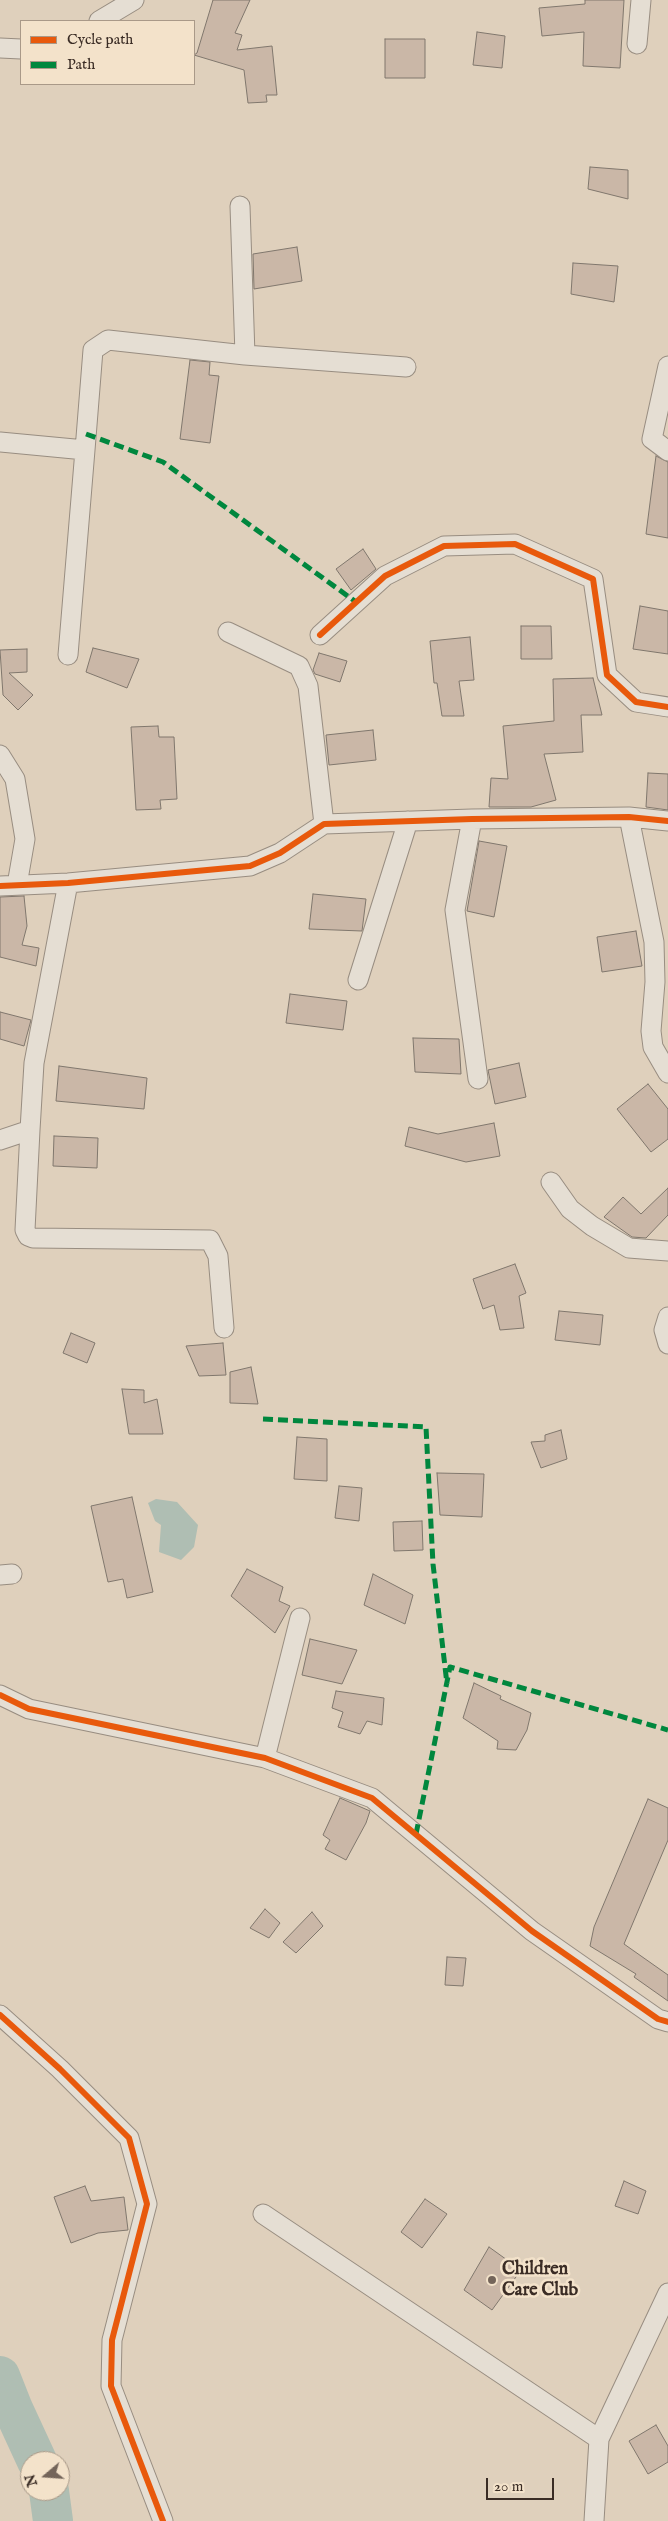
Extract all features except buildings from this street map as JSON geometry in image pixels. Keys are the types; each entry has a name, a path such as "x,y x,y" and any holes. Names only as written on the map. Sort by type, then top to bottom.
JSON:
{"street":[{"path":"101,20 134,0"},
{"path":"637,44 641,0"},
{"path":"0,48 20,50"},
{"path":"240,206 245,355"},
{"path":"68,655 93,350 108,340 245,355 406,368"},
{"path":"668,366 652,439 668,451"},
{"path":"0,442 85,450"},
{"path":"320,634 384,576 444,546 515,544 593,579 607,675 636,702 668,708"},
{"path":"228,632 299,666 308,686 324,824"},
{"path":"0,755 15,779 25,839 9,885 68,882 250,866 280,853 324,824 472,819 629,817 668,821"},
{"path":"629,817 654,942 655,982 651,1031 653,1047 668,1073"},
{"path":"472,819 454,910 478,1079"},
{"path":"358,980 408,821"},
{"path":"68,882 34,1063 25,1230 28,1236 33,1238 210,1240 218,1256 224,1328"},
{"path":"0,1140 30,1130"},
{"path":"551,1182 570,1209 592,1226 629,1248 668,1251"},
{"path":"668,1317 664,1330 668,1344"},
{"path":"265,1758 300,1618"},
{"path":"0,1695 29,1710 265,1758 372,1798 532,1932 658,2019 668,2022"},
{"path":"0,2015 60,2069 129,2138 147,2204 112,2340 111,2386 163,2521"},
{"path":"263,2214 599,2439"},
{"path":"594,2521 599,2439 668,2293"}],"shaded area":[{"path":"156,1499 177,1502 198,1525 194,1547 181,1560 159,1552 161,1525 155,1521 148,1503"}],"waterway":[{"path":"0,2376 32,2451"},
{"path":"50,2501 53,2521"}],"marked path":[{"path":"86,434 163,462 356,602"},
{"path":"263,1419 426,1427 433,1564 447,1684"},
{"path":"416,1834 450,1667 668,1730"}],"cycle path":[{"path":"320,635 385,576 444,546 515,544 593,579 607,675 636,702 668,707"},
{"path":"0,886 68,883 250,866 280,853 324,824 472,819 629,817 668,821"},
{"path":"0,1695 29,1709 265,1758 372,1798 532,1931 658,2019 668,2022"},
{"path":"0,2015 60,2069 129,2138 147,2204 112,2340 111,2386 163,2521"}],"place":[{"name":"Children Care Club","path":"492,2280"}]}
